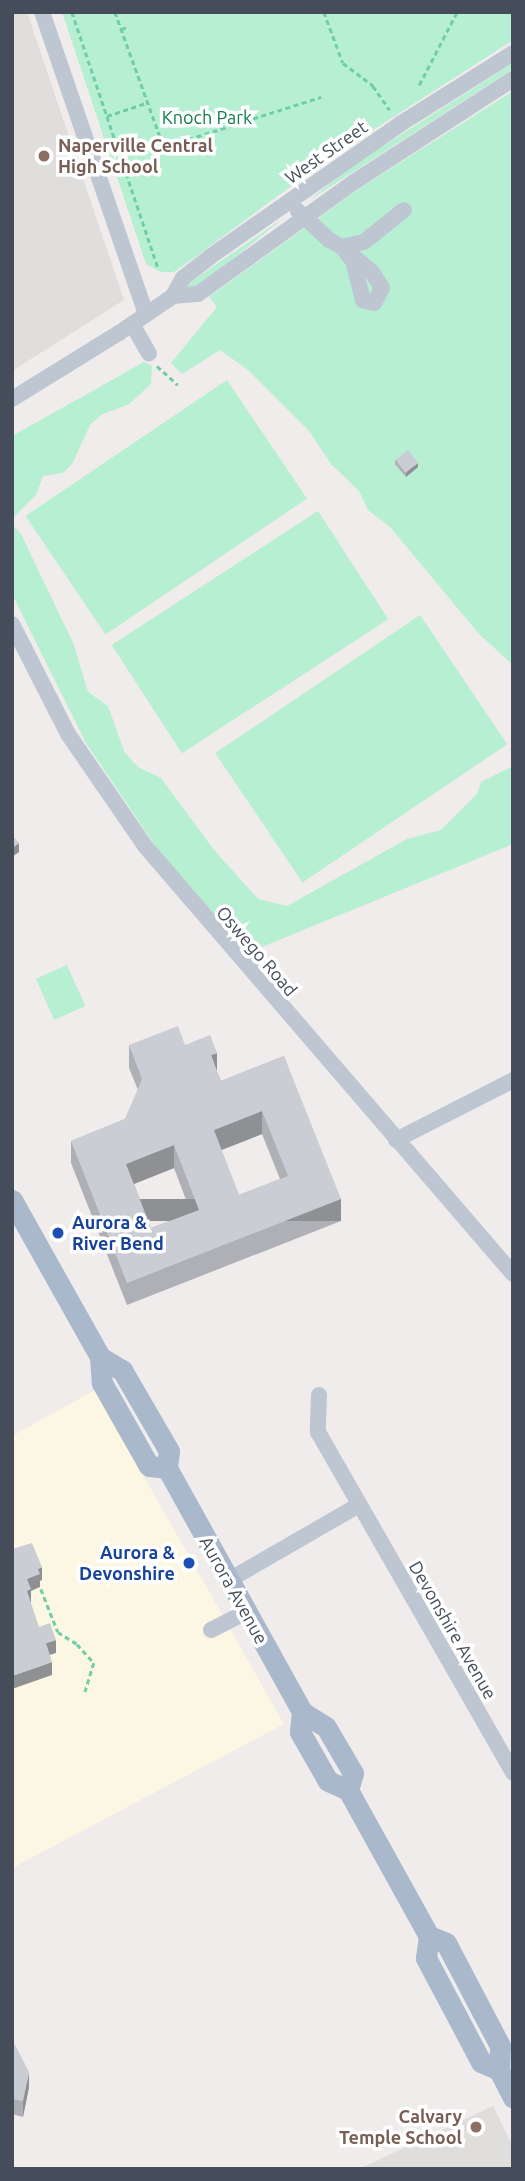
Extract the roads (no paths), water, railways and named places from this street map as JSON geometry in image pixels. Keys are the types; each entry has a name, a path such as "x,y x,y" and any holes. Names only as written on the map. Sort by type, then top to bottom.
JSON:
{"main road":[{"name":"Aurora Avenue","path":"15,1212 100,1357 122,1370 169,1451 167,1468 302,1712 300,1732 328,1782 348,1790 429,1936 426,1958 481,2062 499,2070 513,2098"}],"street":[{"path":"43,12 149,354"},
{"name":"West Street","path":"12,399 173,296 183,278 288,202 400,124 513,53"},
{"name":"West Street","path":"173,296 198,294 304,217 513,79"},
{"path":"288,202 342,247 363,242 404,210"},
{"name":"Oswego Road","path":"12,624 68,734 129,825 513,1274"},
{"path":"396,1140 513,1080"},
{"name":"Devonshire Avenue","path":"319,1395 318,1432 513,1773"},
{"path":"229,1580 359,1506"},
{"path":"211,1630 246,1612"}],"place":[{"name":"Naperville Central High School","path":"44,156"},
{"name":"Aurora & River Bend","path":"58,1233"},
{"name":"Aurora & Devonshire","path":"189,1563"},
{"name":"Calvary Temple School","path":"476,2127"}],"park label":[{"name":"Knoch Park","path":"207,117"}]}
